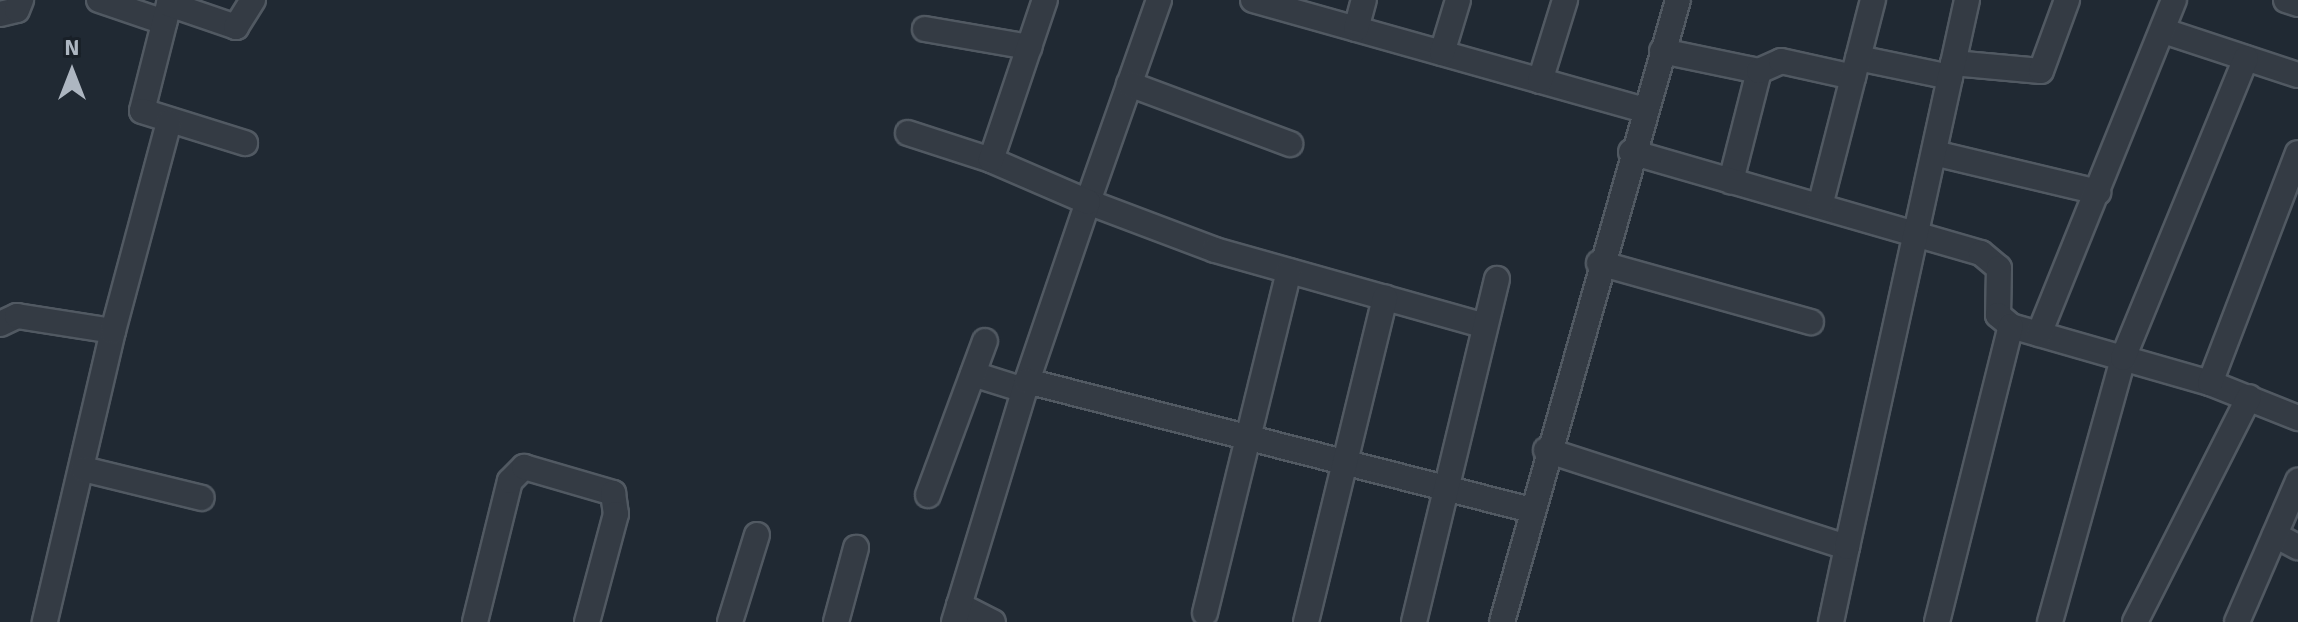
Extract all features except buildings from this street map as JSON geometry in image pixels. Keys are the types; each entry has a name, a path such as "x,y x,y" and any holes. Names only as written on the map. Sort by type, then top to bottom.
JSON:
{"street":[{"path":"0,14 17,10 21,0"},
{"path":"99,0 168,9 236,27 253,0"},
{"path":"991,160 1045,0"},
{"path":"993,622 956,614 1025,386 1159,0"},
{"path":"1253,0 1278,3 1356,29 1644,110"},
{"path":"1356,29 1364,0"},
{"path":"1442,53 1458,0"},
{"path":"1540,81 1565,0"},
{"path":"1502,622 1546,450 1678,0"},
{"path":"1820,206 1873,0"},
{"path":"1831,622 1967,0"},
{"path":"1662,51 1759,71 1781,61 1856,68 2041,71 2067,0"},
{"path":"2039,334 2174,0"},
{"path":"2286,0 2298,4"},
{"path":"168,9 141,105 169,122 245,143"},
{"path":"925,29 1029,47"},
{"path":"2164,31 2298,75"},
{"path":"2050,622 2123,358 2246,58"},
{"path":"1731,181 1759,71"},
{"path":"1129,84 1290,144"},
{"path":"45,622 113,331 169,122"},
{"path":"908,133 991,160 1088,202 1289,271 1485,326"},
{"path":"1631,152 1993,259 1999,268 1998,315 2011,326 2210,383 2298,418"},
{"path":"1934,153 2098,192"},
{"path":"2210,383 2298,153"},
{"path":"1599,263 1811,322"},
{"path":"1205,613 1289,271"},
{"path":"1414,622 1497,279"},
{"path":"1306,622 1385,297"},
{"path":"0,324 17,316 113,331"},
{"path":"1937,622 2011,326"},
{"path":"928,495 985,341"},
{"path":"973,374 1248,437 1531,510"},
{"path":"2135,622 2249,397"},
{"path":"1546,450 1847,547"},
{"path":"475,622 510,481 524,467 613,493 616,514 587,622"},
{"path":"83,469 202,498"},
{"path":"2237,622 2298,481"},
{"path":"730,622 757,535"},
{"path":"2275,535 2298,547"},
{"path":"836,622 856,548"}]}
